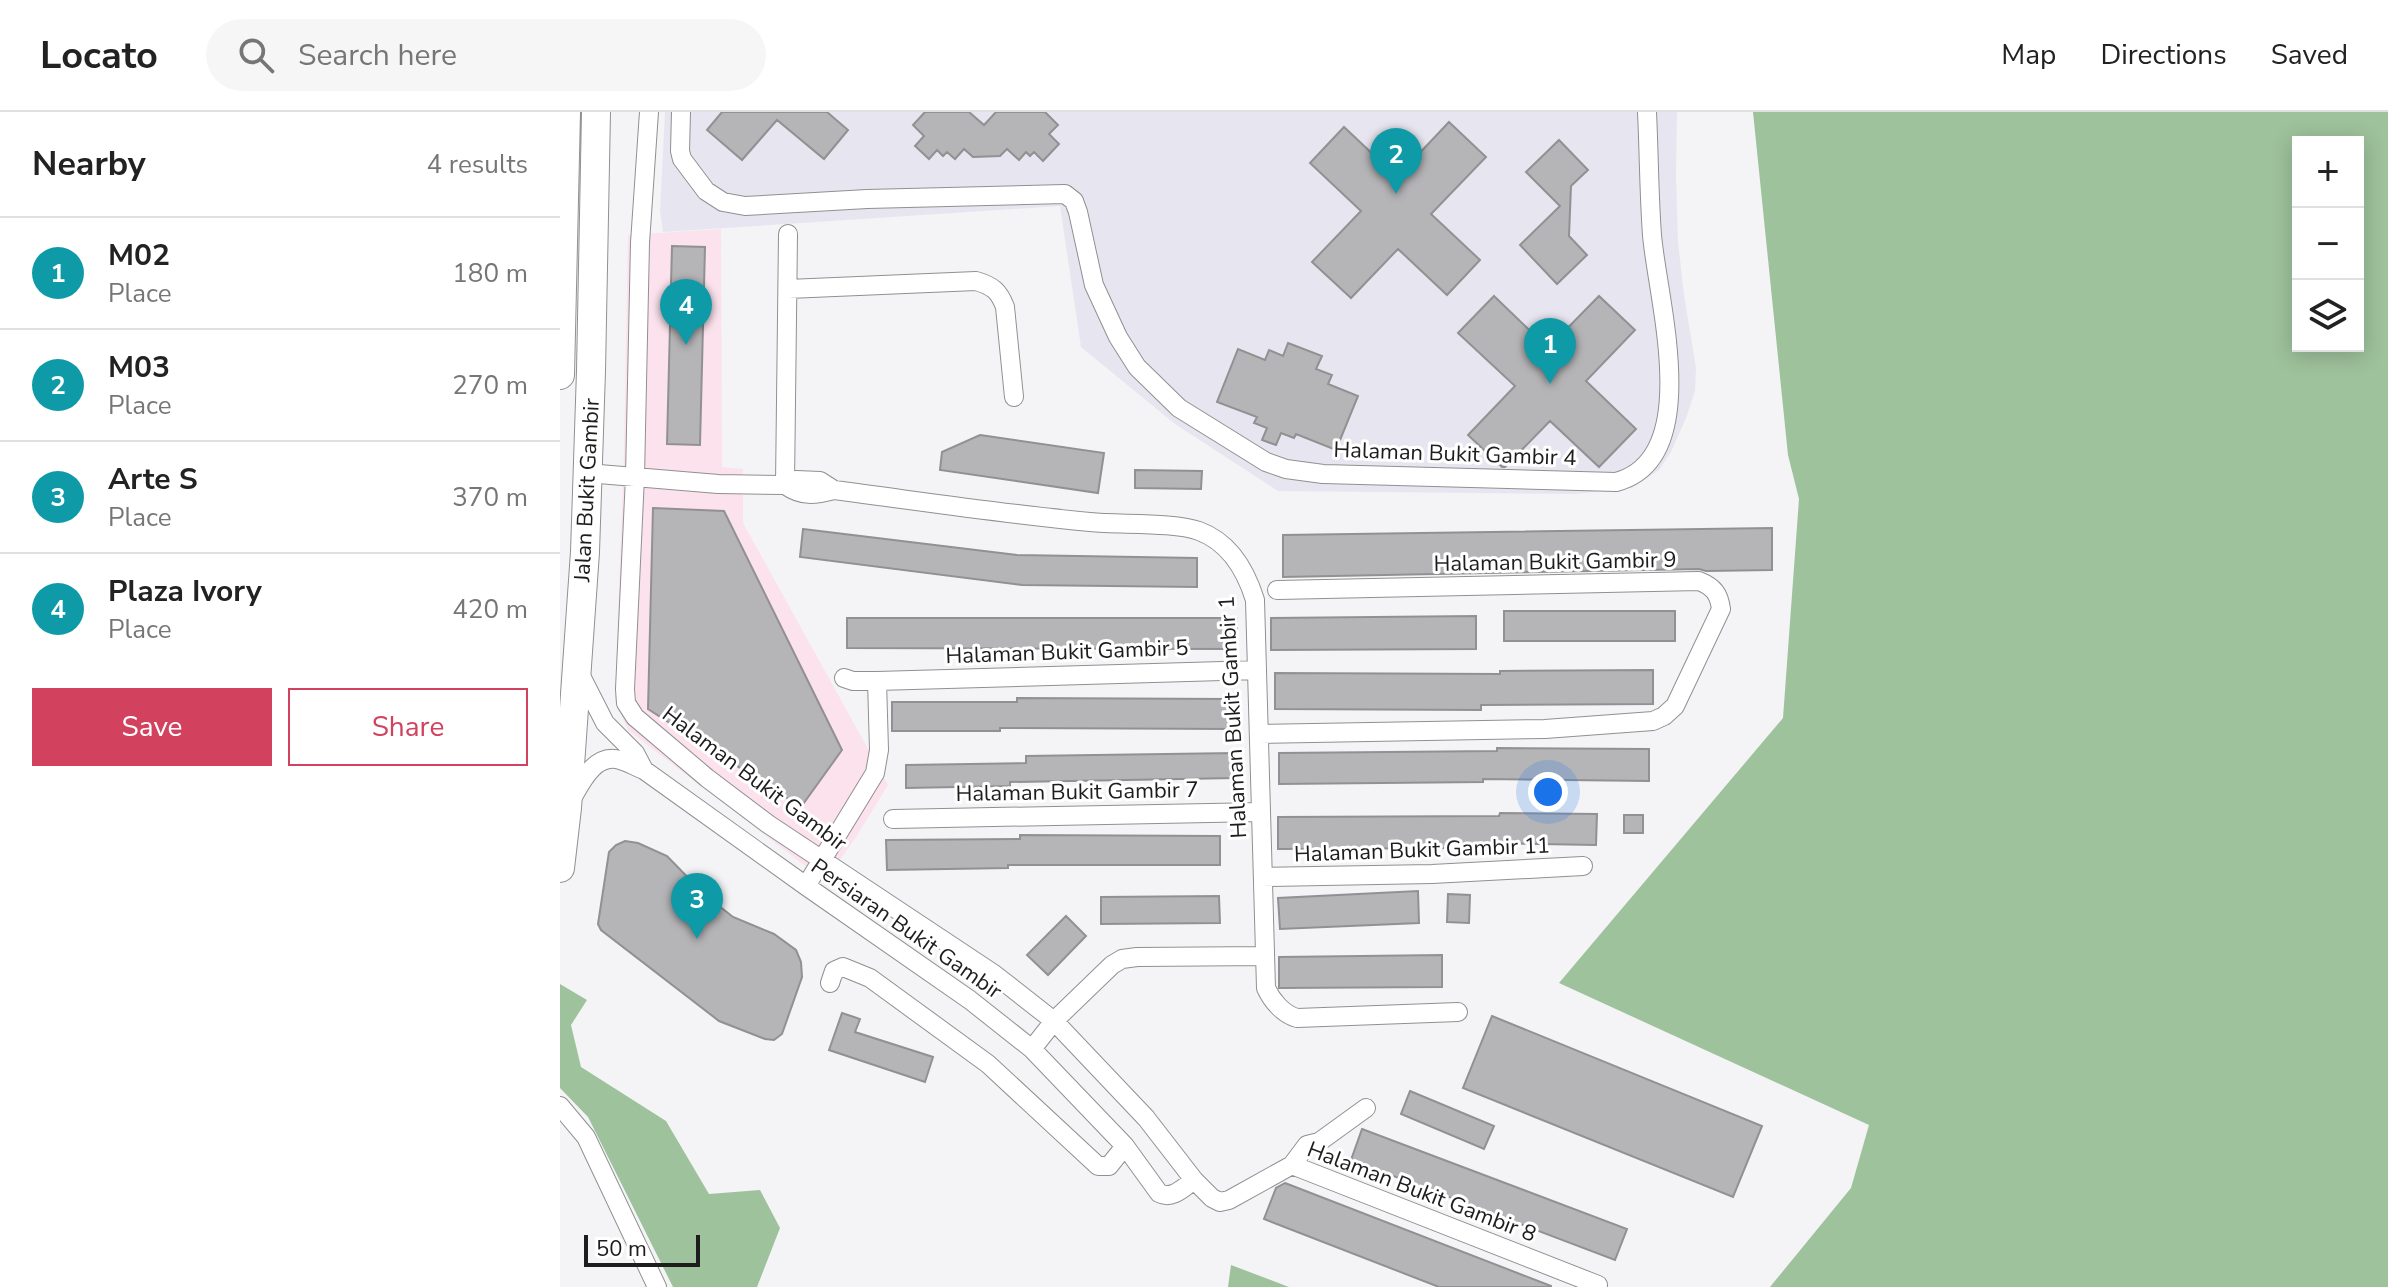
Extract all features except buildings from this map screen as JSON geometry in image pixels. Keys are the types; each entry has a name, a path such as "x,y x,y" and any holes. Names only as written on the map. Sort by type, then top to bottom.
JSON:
{"main road":[{"name":"Jalan Bukit Gambir","path":"560,375 566,112"},
{"name":"Jalan Bukit Gambir","path":"560,868 585,552 596,112"}],"street":[{"name":"Halaman Bukit Gambir","path":"649,112 640,243 626,703 650,732 768,824 994,974 1054,1021 1146,1118 1194,1180"},
{"name":"Halaman Bukit Gambir 4","path":"681,112 682,159 706,191 723,202 755,206 867,199 1065,194 1074,201 1094,285 1118,337 1137,367 1179,408 1266,462 1286,469 1323,474 1616,482 1639,472 1649,460 1664,429 1670,394 1668,352 1652,237 1647,112"},
{"path":"785,485 788,234"},
{"path":"788,289 976,281 991,285 1000,294 1005,307 1014,397"},
{"name":"Halaman Bukit Gambir 1","path":"587,473 718,484 785,485 797,493 820,494 834,490 1068,520 1173,526 1199,530 1217,541 1234,557 1248,577 1255,600 1268,994 1286,1013 1297,1018 1458,1012"},
{"name":"Halaman Bukit Gambir 9","path":"1259,734 1545,729 1653,721 1675,706 1721,609 1716,592 1699,581 1277,590"},
{"name":"Persiaran Bukit Gambir","path":"576,665 605,723 635,753 644,770"},
{"name":"Halaman Bukit Gambir 5","path":"844,678 877,681 1257,670"},
{"path":"806,886 875,773 879,750 877,681"},
{"name":"Persiaran Bukit Gambir","path":"567,808 585,777 600,762 620,760 644,770 970,1000 1032,1049 1125,1146 1159,1193 1172,1195 1194,1180"},
{"name":"Halaman Bukit Gambir 7","path":"893,819 1261,812"},
{"name":"Halaman Bukit Gambir 11","path":"1263,877 1432,874 1583,866"},
{"path":"1032,1049 1054,1021 1122,959 1265,956"},
{"path":"830,983 834,971 843,967 870,978 988,1064 1098,1166 1109,1166 1125,1146"},
{"path":"561,1107 586,1137 657,1287"},
{"path":"1299,1169 1320,1151 1319,1142 1366,1108"},
{"name":"Halaman Bukit Gambir 8","path":"1194,1180 1220,1202 1299,1169 1598,1285"}],"shaded area":[{"path":"665,112 1677,112 1678,242 1696,368 1695,391 1671,452 1659,470 1632,488 1574,494 1278,491 1175,424 1081,347 1060,206 663,232 660,211"},
{"path":"721,229 722,467 743,469 743,523 888,785 825,881 628,730 615,701 628,235"}],"green space":[{"path":"1753,112 2388,112 2388,1287 1770,1287 1851,1188 1869,1125 1559,983 1783,718 1799,499 1788,455"},
{"path":"560,984 587,1000 571,1025 581,1067 666,1121 709,1194 760,1190 780,1228 757,1287 673,1287 588,1117 560,1088"},
{"path":"1231,1265 1289,1287 1228,1287"}],"place":[{"name":"M03","path":"1396,194"},
{"name":"Plaza Ivory","path":"686,345"},
{"name":"M02","path":"1550,384"},
{"name":"Arte S","path":"697,939"}]}
